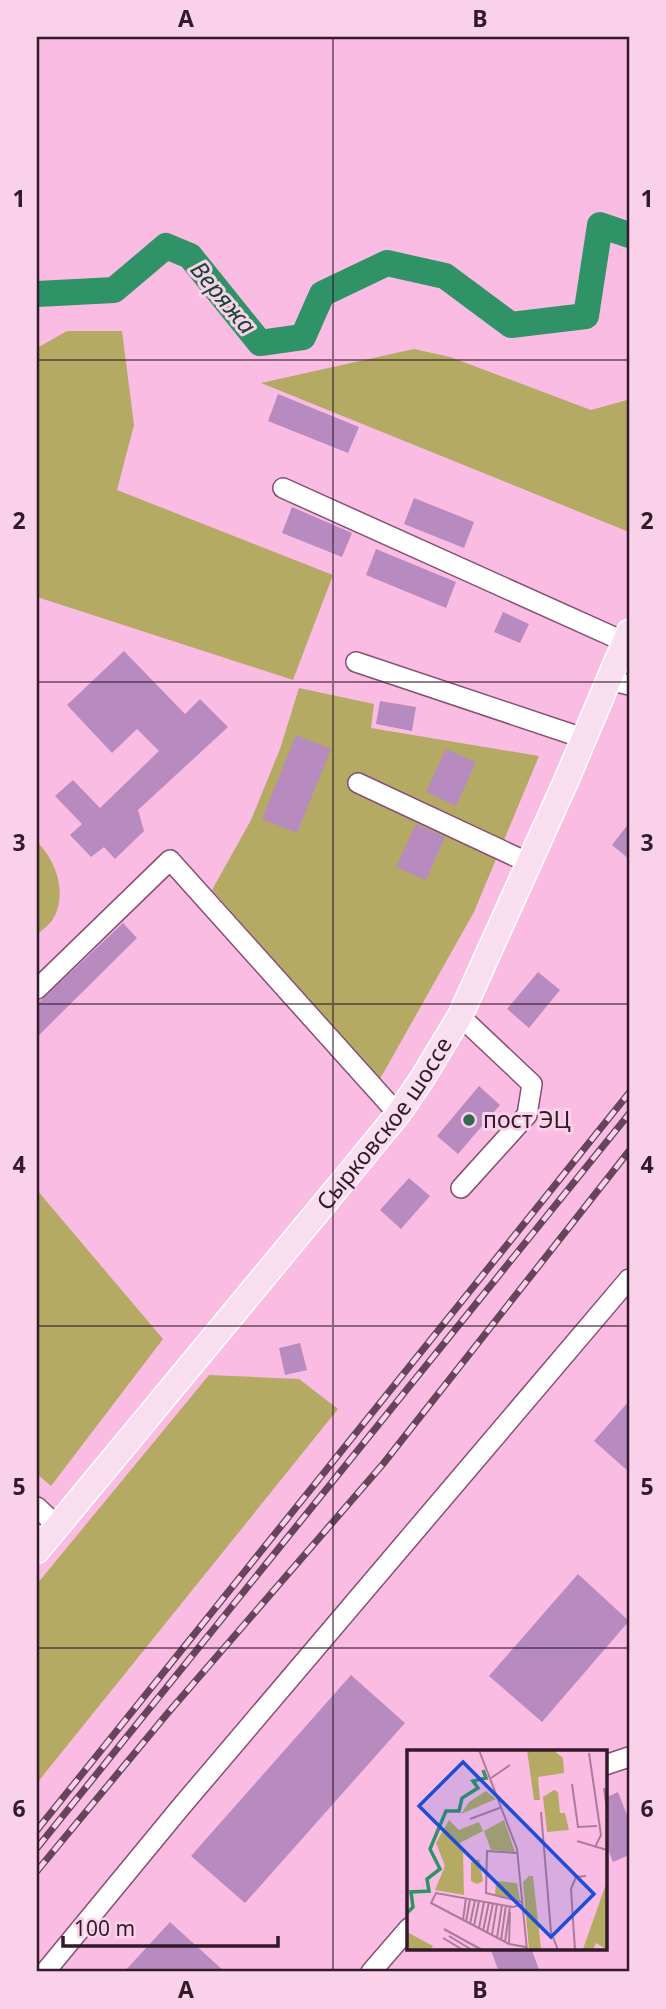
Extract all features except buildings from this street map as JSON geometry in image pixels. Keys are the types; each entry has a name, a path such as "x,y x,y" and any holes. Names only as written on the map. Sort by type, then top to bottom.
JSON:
{"main road":[{"name":"Сырковское шоссе","path":"38,1547 58,1527 398,1114 460,1016 583,738 619,682 627,637"}],"lane":[{"path":"283,488 627,637"},
{"path":"356,662 583,738"},
{"path":"358,783 529,863"},
{"path":"37,989 170,860 398,1114"},
{"path":"460,1016 532,1084 527,1115 461,1188"},
{"path":"44,1972 629,1279"},
{"path":"37,1507 58,1527"},
{"path":"606,1765 629,1757"},
{"path":"371,1972 407,1930"}],"shaded area":[{"path":"67,331 122,331 134,425 117,490 333,575 293,680 37,597 37,348"},
{"path":"414,349 450,357 591,410 627,400 629,532 261,383"},
{"path":"299,688 374,704 371,728 539,756 474,912 380,1079 212,890 251,820 280,749"},
{"path":"37,842 50,858 58,878 60,899 53,919 37,935"},
{"path":"37,1190 163,1339 51,1486 37,1474"},
{"path":"209,1375 299,1379 338,1409 37,1783 37,1584"}],"waterway":[{"name":"Веряжа","path":"37,294 114,290 166,246 190,256 260,343 303,337 322,294 387,263 445,276 511,325 586,316 600,225 629,235"}],"railway":[{"path":"37,1830 629,1093"},
{"path":"37,1848 629,1114"},
{"path":"37,1871 167,1714 383,1464 629,1151"}],"place":[{"name":"пост ЭЦ","path":"469,1120"}]}
